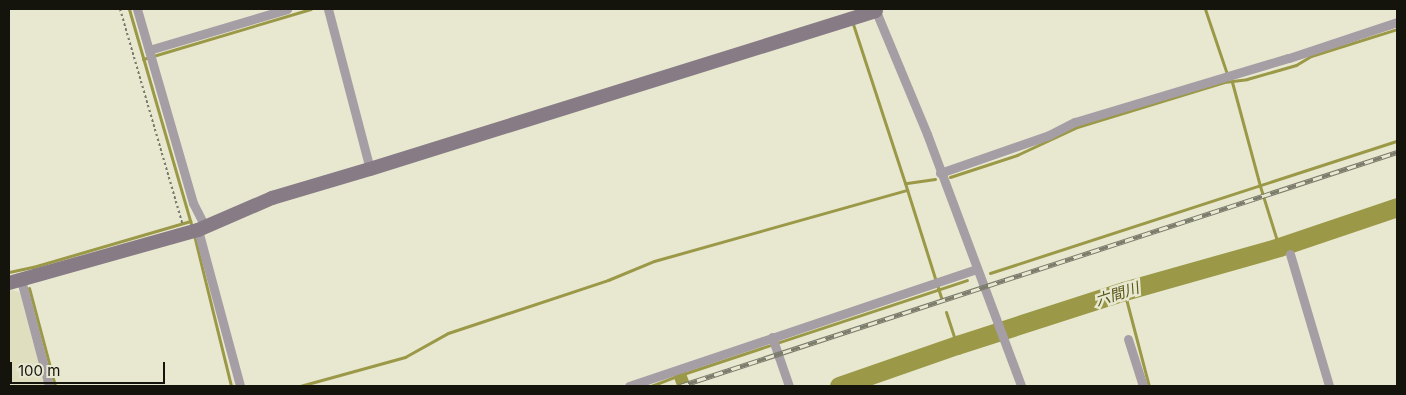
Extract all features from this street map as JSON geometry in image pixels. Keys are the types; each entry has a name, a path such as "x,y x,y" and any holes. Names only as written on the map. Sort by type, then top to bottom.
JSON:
{"street":[{"path":"137,9 193,203 196,230 240,386"},
{"path":"150,55 287,9"},
{"path":"328,9 370,169"},
{"path":"50,386 15,282 196,230 272,198 878,9 1021,386"},
{"path":"940,173 1049,135 1074,122 1228,76 1397,22"},
{"path":"1290,254 1329,386"},
{"path":"629,386 774,342 976,269"},
{"path":"1128,338 1144,386"},
{"path":"774,342 789,386"}],"path":[{"path":"120,9 181,219"}],"shaded area":[{"path":"13,290 20,293 45,386 9,386 9,291"},
{"path":"685,371 691,386 677,386 673,375"}],"waterway":[{"path":"129,9 192,227"},
{"path":"143,59 311,9"},
{"path":"1205,9 1227,74"},
{"path":"852,21 905,183"},
{"path":"950,177 1017,155 1077,127 1224,82 1247,79 1296,65 1311,56 1397,29"},
{"path":"1232,82 1260,186 1279,247"},
{"path":"990,273 1397,141"},
{"path":"935,179 905,183 941,297"},
{"path":"300,386 405,357 448,333 608,280 654,261 907,190"},
{"name":"六間川","path":"839,386 957,345 1124,291 1279,247 1397,207"},
{"path":"9,272 33,267 190,221"},
{"path":"194,235 231,386"},
{"path":"683,374 967,280"},
{"path":"29,288 55,386"},
{"path":"1124,291 1149,386"},
{"path":"946,312 957,345"},
{"path":"651,386 677,376"}],"railway":[{"path":"680,386 1397,152"}]}
